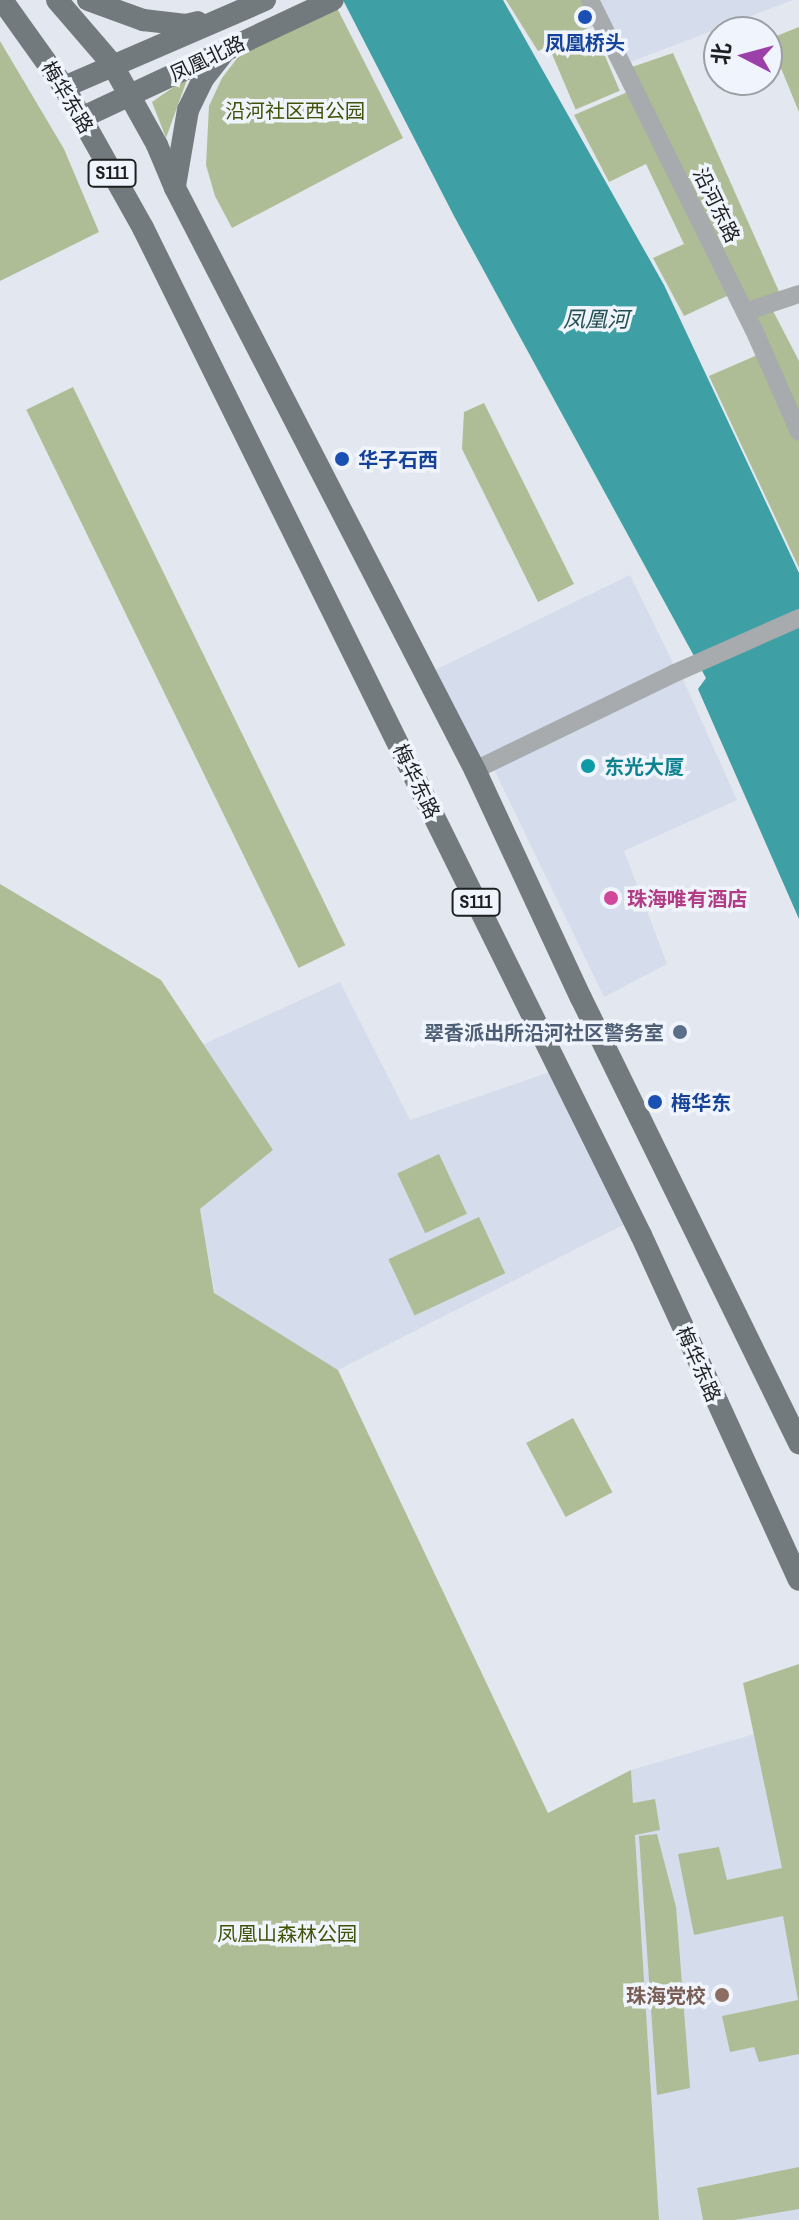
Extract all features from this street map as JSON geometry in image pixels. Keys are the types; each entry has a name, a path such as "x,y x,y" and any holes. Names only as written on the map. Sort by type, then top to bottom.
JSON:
{"main road":[{"name":"梅华东路","path":"2,0 64,87 143,228 641,1235 799,1580"},
{"name":"S111","path":"57,0 112,64 131,94 175,188 475,770 581,998 799,1443"},
{"path":"88,0 143,20 186,25 223,16"},
{"name":"凤凰北路","path":"64,87 265,0"},
{"name":"凤凰北路","path":"81,118 333,0"},
{"path":"175,188 188,110 203,79 228,47"}],"street":[{"name":"沿河东路","path":"590,0 745,312 799,432"},
{"path":"745,312 799,294"},
{"path":"475,770 675,673 799,618"}],"shaded area":[{"path":"593,0 793,0 751,16 703,16 703,34 625,64"},
{"path":"630,575 677,672 473,772 426,675"},
{"path":"681,675 737,800 624,851 667,964 604,997 492,765"},
{"path":"340,982 410,1120 556,1070 629,1222 338,1370 215,1294 200,1209 273,1150 202,1045"},
{"name":"珠海党校","path":"799,1721 799,2220 659,2220 631,1770"}],"green space":[{"path":"506,0 585,0 597,24 538,51"},
{"name":"沿河社区西公园","path":"337,8 403,138 232,228 215,196 206,165 209,106 222,78 242,52"},
{"path":"799,27 799,112 783,73 783,33"},
{"path":"594,30 620,91 576,110 550,49"},
{"path":"0,41 64,149 99,232 0,281"},
{"path":"673,53 781,296 749,306 629,68"},
{"path":"188,77 166,138 152,102"},
{"path":"630,91 729,295 684,316 653,258 684,244 646,164 609,182 574,115"},
{"path":"772,309 799,361 799,419 753,315"},
{"path":"762,353 799,436 799,568 709,376"},
{"path":"73,387 345,945 298,968 26,410"},
{"path":"484,403 574,584 538,602 462,449 464,412"},
{"name":"凤凰山森林公园","path":"0,884 161,980 273,1150 200,1209 214,1293 338,1370 548,1813 631,1770 633,1803 655,1799 660,1830 635,1835 659,2220 0,2220"},
{"path":"439,1154 467,1214 425,1233 397,1173"},
{"path":"479,1217 505,1273 415,1315 388,1259"},
{"path":"573,1418 612,1492 566,1517 526,1443"},
{"path":"799,1664 799,2054 759,2062 754,2047 730,2052 722,2016 798,2000 783,1916 694,1935 678,1854 719,1847 727,1880 782,1868 743,1683"},
{"path":"657,1834 676,1907 690,2088 657,2095 639,1836"},
{"path":"799,2167 799,2209 734,2220 703,2220 697,2188"}],"water":[{"name":"凤凰河","path":"343,0 503,0 664,285 799,573 799,919 698,689 706,678 454,216"}],"place":[{"name":"凤凰桥头","path":"585,17"},
{"name":"华子石西","path":"342,459"},
{"name":"东光大厦","path":"588,766"},
{"name":"珠海唯有酒店","path":"611,898"},
{"name":"翠香派出所沿河社区警务室","path":"680,1032"},
{"name":"梅华东","path":"655,1102"},
{"name":"珠海党校","path":"722,1995"}]}
